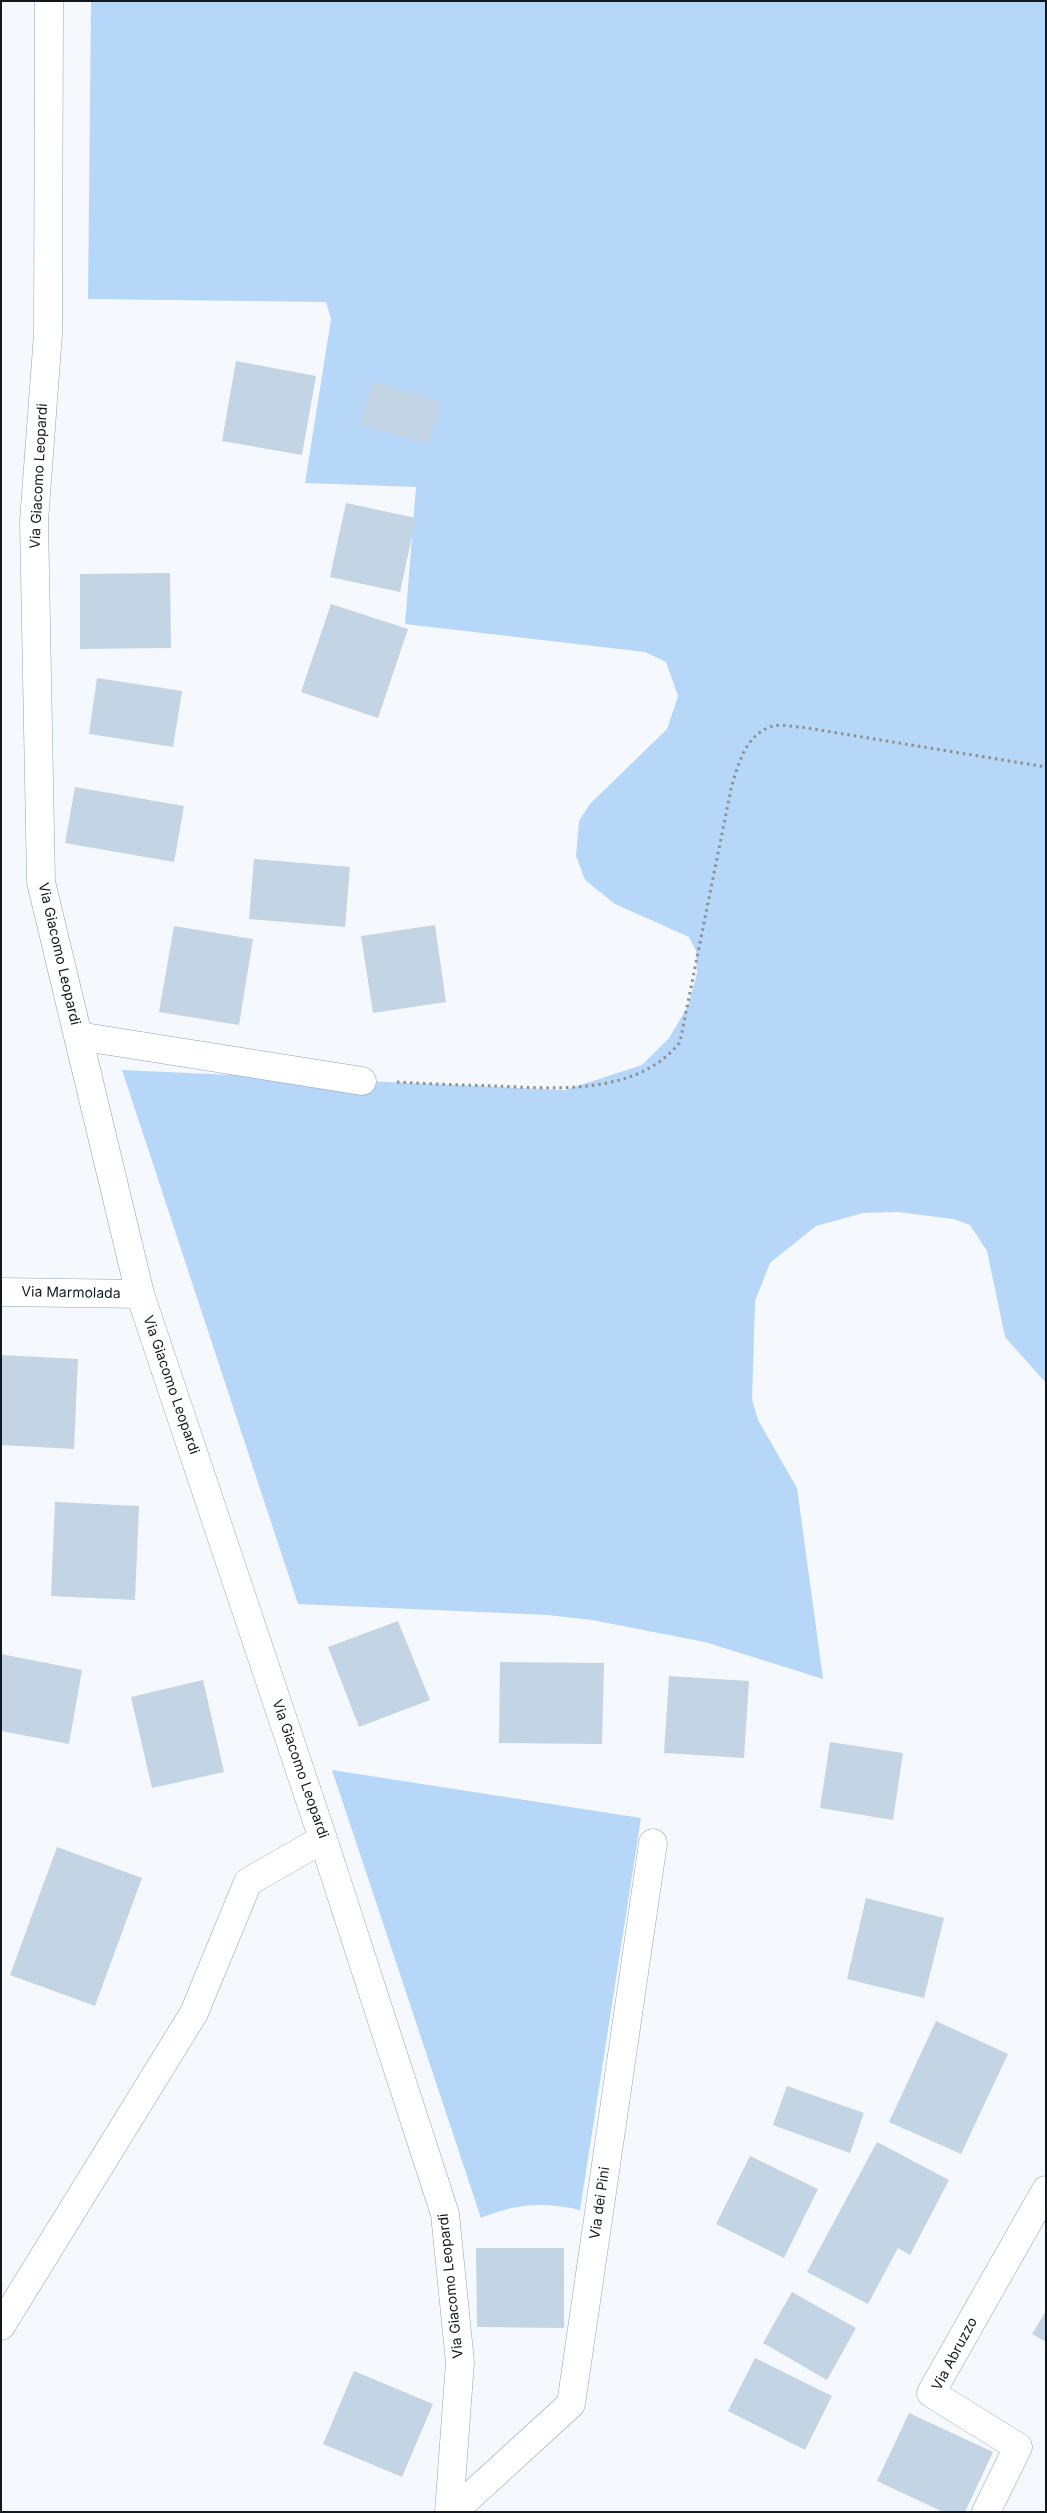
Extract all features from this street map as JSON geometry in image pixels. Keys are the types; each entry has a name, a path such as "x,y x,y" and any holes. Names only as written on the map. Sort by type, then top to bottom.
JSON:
{"street":[{"name":"Via Giacomo Leopardi","path":"49,1 48,334 34,521 41,882 140,1294 323,1839 445,2214 460,2362 451,2512"},
{"name":"Via Giacomo Leopardi","path":"78,1036 362,1081"},
{"name":"Via Marmolada","path":"1,1292 140,1294"},
{"path":"1,2326 194,2013 248,1882 323,1839"},
{"name":"Via dei Pini","path":"451,2512 571,2404 653,1843"},
{"name":"Via Abruzzo","path":"986,2512 1018,2447 931,2393 1046,2190"}],"path":[{"path":"362,1081 558,1089 594,1086 629,1076 670,1054 680,1042 731,790 739,760 753,738 774,726 801,727 1046,768"}],"shaded area":[{"path":"91,1 1046,1 1046,1383 1005,1337 987,1251 970,1225 953,1219 897,1212 863,1213 816,1226 770,1263 755,1301 752,1400 758,1420 797,1488 823,1679 705,1642 592,1620 548,1615 298,1604 122,1070 565,1090 642,1065 669,1038 688,1006 697,973 696,951 689,937 615,904 585,880 576,856 579,821 590,804 667,729 678,696 666,662 645,652 405,624 416,487 305,483 331,319 326,302 88,299"},
{"path":"332,1770 641,1818 580,2210 530,2205 507,2209 481,2218"}],"building":[{"path":"236,361 316,376 302,455 222,441"},
{"path":"373,381 441,402 428,445 360,424"},
{"path":"346,503 416,518 400,592 330,577"},
{"path":"170,573 171,648 80,649 80,574"},
{"path":"331,604 408,629 378,718 301,692"},
{"path":"97,678 182,691 173,747 89,734"},
{"path":"75,787 184,806 174,862 65,843"},
{"path":"254,859 350,867 345,927 249,919"},
{"path":"435,925 446,1002 373,1013 361,936"},
{"path":"174,926 253,939 239,1025 159,1012"},
{"path":"1,1355 78,1359 74,1449 1,1445"},
{"path":"55,1502 139,1506 135,1600 51,1596"},
{"path":"398,1621 430,1700 359,1727 328,1647"},
{"path":"1,1654 82,1670 69,1744 1,1731"},
{"path":"500,1662 604,1663 602,1744 499,1743"},
{"path":"669,1676 749,1681 744,1758 664,1753"},
{"path":"203,1680 224,1772 152,1788 131,1697"},
{"path":"830,1742 903,1753 893,1820 820,1808"},
{"path":"57,1847 142,1878 95,2006 10,1975"},
{"path":"866,1898 944,1918 924,1998 847,1979"},
{"path":"936,2021 1008,2054 961,2154 889,2122"},
{"path":"787,2086 864,2113 850,2153 773,2125"},
{"path":"877,2142 949,2180 910,2255 898,2248 868,2304 807,2272"},
{"path":"750,2156 818,2189 784,2258 716,2224"},
{"path":"476,2248 564,2248 564,2328 477,2327"},
{"path":"792,2292 856,2328 827,2380 763,2343"},
{"path":"1046,2311 1046,2342 1032,2334"},
{"path":"755,2358 832,2396 805,2450 728,2411"},
{"path":"354,2371 433,2404 402,2477 323,2444"},
{"path":"909,2413 993,2452 965,2512 943,2512 877,2481"}]}
